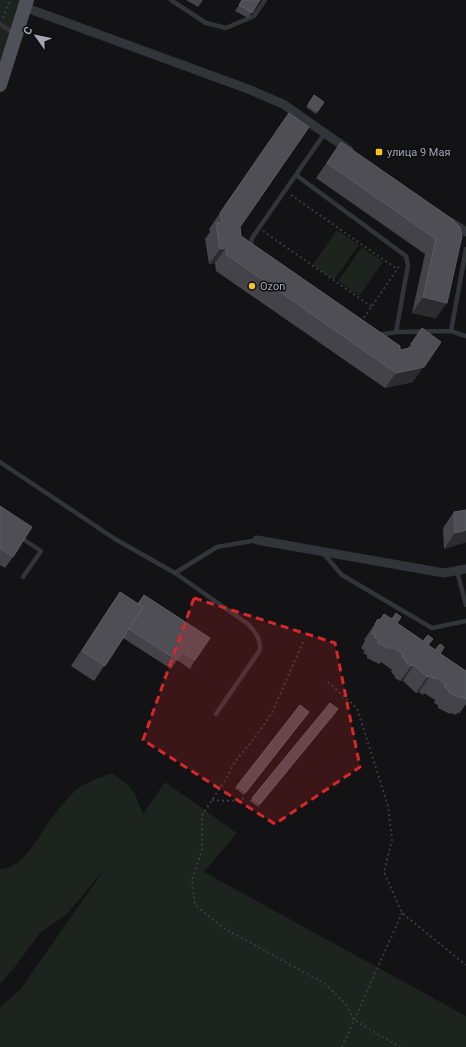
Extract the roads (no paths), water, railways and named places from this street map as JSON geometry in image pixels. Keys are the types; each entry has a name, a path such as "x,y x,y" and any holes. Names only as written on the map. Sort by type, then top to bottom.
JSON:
{"main road":[{"path":"0,85 25,4"}],"street":[{"path":"25,4 275,100 358,156"},
{"path":"443,216 466,232"},
{"path":"257,540 444,573 462,570"}],"lane":[{"path":"171,0 206,22 226,28 254,16 265,0"},
{"path":"0,24 16,35"},
{"path":"256,253 252,249 251,242 259,228 325,133"},
{"path":"296,175 406,256 408,265 396,332"},
{"path":"451,331 466,249"},
{"path":"359,325 373,334 382,335 396,332 451,331 466,336"},
{"path":"0,462 116,538 175,573 248,624 256,633 261,642 260,650 216,714"},
{"path":"18,536 41,551 23,577"},
{"path":"175,573 217,548 257,540"},
{"path":"321,551 342,575 432,628 466,620"},
{"path":"462,570 466,605"}],"place":[{"name":"улица 9 Мая","path":"379,152"},
{"name":"Ozon","path":"252,286"}]}
